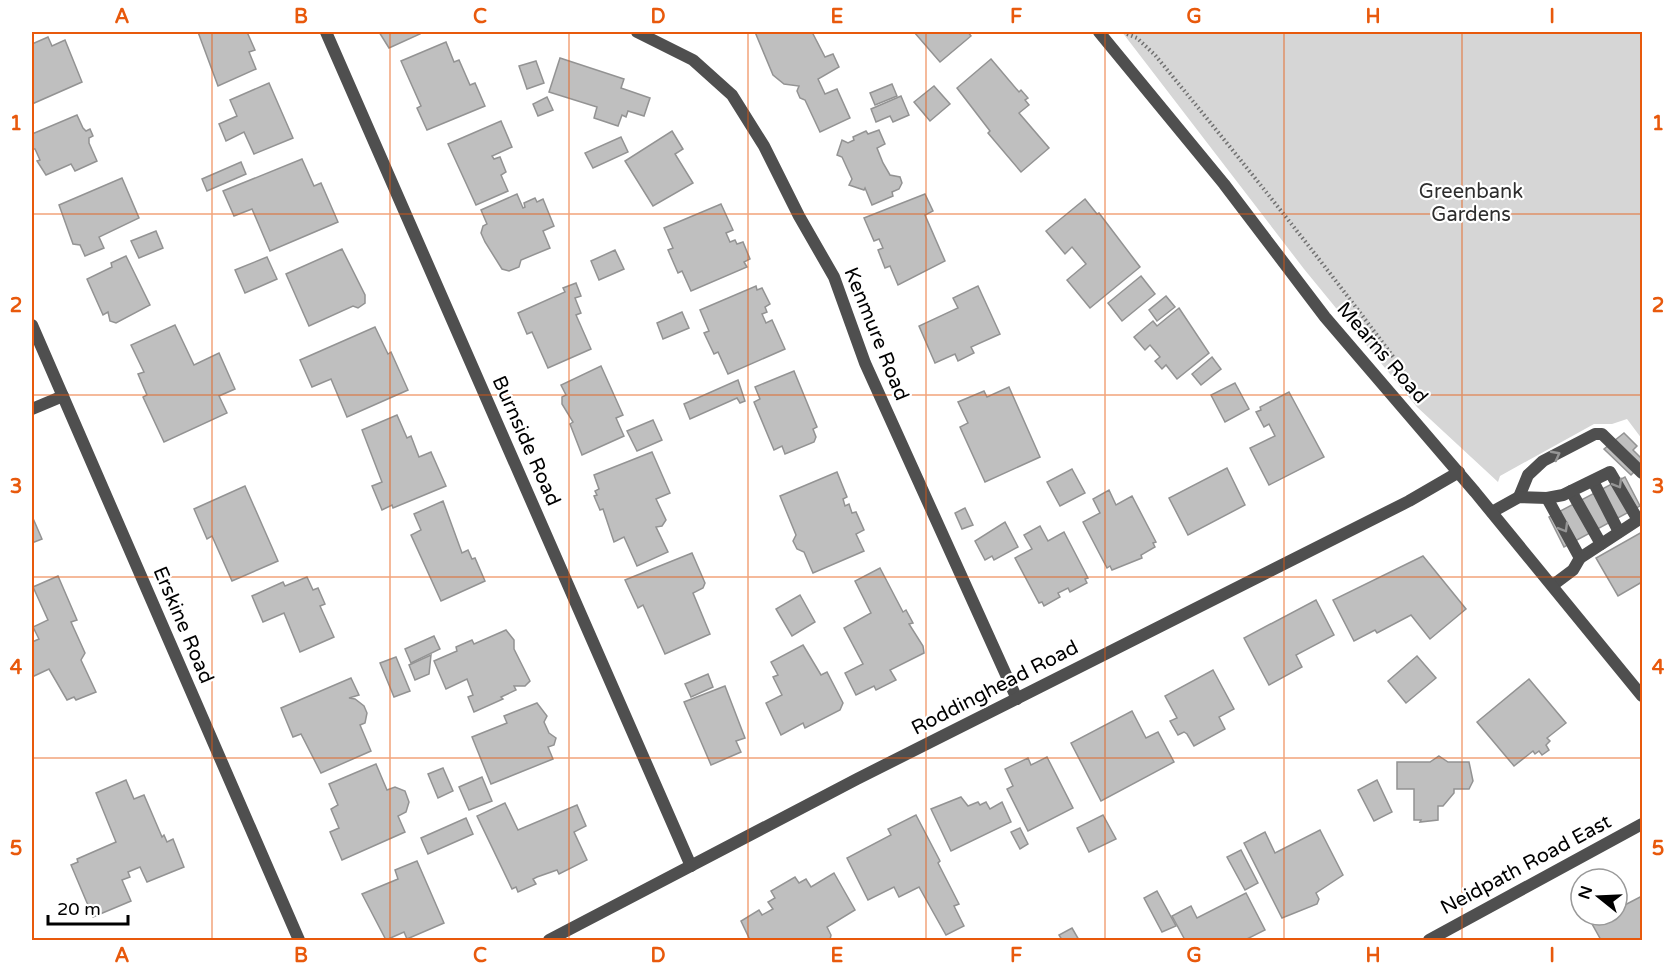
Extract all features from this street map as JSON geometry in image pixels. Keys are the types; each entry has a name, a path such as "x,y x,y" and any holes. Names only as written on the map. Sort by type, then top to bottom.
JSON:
{"street":[{"name":"Burnside Road","path":"326,32 691,866"},
{"name":"Kenmure Road","path":"637,32 693,60 732,95 765,146 799,216 834,277 865,363 1017,699"},
{"name":"Mearns Road","path":"1099,32 1224,184 1325,317 1459,472 1642,696"},
{"name":"Erskine Road","path":"32,325 299,940"},
{"path":"32,410 63,396"},
{"path":"1519,497 1528,475 1544,461 1595,434 1602,434 1642,473"},
{"name":"Roddinghead Road","path":"549,940 1017,699 1409,501 1459,472"},
{"path":"1492,512 1519,497 1547,498 1571,491 1610,472 1640,518 1580,558 1573,570 1553,585"},
{"path":"1593,481 1619,532"},
{"path":"1571,491 1601,544"},
{"path":"1547,498 1580,558"},
{"name":"Neidpath Road East","path":"1429,940 1642,824"}],"path":[{"path":"1121,32 1137,38 1155,55 1268,192 1347,294 1410,381 1408,413"}],"green space":[{"name":"Greenbank Gardens","path":"1122,32 1642,32 1642,439 1627,419 1612,424 1594,424 1500,476 1498,482 1417,407 1304,269"}],"building":[{"path":"198,32 247,32 255,50 249,52 256,69 218,86"},
{"path":"379,32 419,32 420,34 389,48"},
{"path":"755,32 812,32 825,57 833,54 839,67 818,79 825,94 837,89 850,118 820,132 805,100 800,98 797,91 799,86 784,84 773,75"},
{"path":"914,32 968,32 971,36 940,62"},
{"path":"48,37 52,46 65,40 82,82 32,104 32,44"},
{"path":"446,42 454,62 459,60 470,85 475,83 485,106 427,130 417,108 421,106 401,61"},
{"path":"560,58 624,79 621,88 650,98 644,116 628,111 626,117 622,115 618,126 594,118 597,107 549,92"},
{"path":"991,59 1019,92 1021,90 1028,98 1025,100 1029,105 1019,113 1049,148 1021,172 988,133 990,131 957,88"},
{"path":"536,61 544,83 527,89 519,66"},
{"path":"269,83 293,138 254,154 244,132 226,141 219,124 237,116 230,100"},
{"path":"892,84 897,96 875,105 870,93"},
{"path":"934,86 950,104 930,121 914,102"},
{"path":"901,96 909,115 893,122 890,116 876,122 871,109"},
{"path":"547,97 553,110 538,116 533,104"},
{"path":"77,115 83,128 86,131 90,129 93,136 89,138 89,143 97,161 75,171 71,164 46,175 37,161 40,160 35,149 32,149 32,134"},
{"path":"501,121 512,147 492,156 494,159 500,157 506,172 501,175 508,191 476,205 448,144"},
{"path":"879,130 885,144 877,148 883,163 890,175 900,177 902,183 899,189 892,192 893,196 872,205 865,188 864,190 849,185 852,179 842,157 837,155 842,140 848,143 854,140 853,137 866,131 868,134"},
{"path":"672,131 683,149 675,154 693,183 653,206 625,161"},
{"path":"621,137 628,152 593,168 585,153"},
{"path":"302,159 314,186 321,183 338,222 270,251 252,209 234,216 223,191"},
{"path":"241,162 246,174 207,191 202,179"},
{"path":"122,178 139,218 99,237 104,248 85,256 80,245 73,244 59,205"},
{"path":"517,194 523,208 524,203 535,198 537,202 543,199 554,226 543,231 550,248 521,260 519,267 509,271 502,269 485,242 481,233 483,226 487,224 481,210"},
{"path":"925,194 933,211 925,215 945,261 898,285 890,266 885,268 878,250 883,248 879,239 874,241 864,218"},
{"path":"1085,199 1097,214 1099,213 1140,267 1090,308 1067,280 1086,264 1072,247 1065,254 1046,231"},
{"path":"721,204 733,230 726,233 730,242 735,240 737,244 743,242 750,259 744,262 747,267 691,291 682,271 678,273 668,250 673,248 664,228"},
{"path":"156,231 163,248 139,258 131,241"},
{"path":"342,249 365,295 365,303 358,308 353,306 309,326 286,274"},
{"path":"615,250 624,269 599,280 591,261"},
{"path":"126,256 150,305 116,323 110,321 108,312 103,315 87,279 112,267 111,263"},
{"path":"267,257 277,279 245,293 235,270"},
{"path":"1141,276 1155,294 1122,321 1108,303"},
{"path":"576,283 581,296 575,298 581,313 576,315 591,349 548,368 532,332 527,334 518,313 565,292 563,288"},
{"path":"756,286 757,290 762,288 770,304 765,307 767,312 762,314 766,323 772,320 785,349 728,374 718,352 714,354 704,333 709,331 700,310"},
{"path":"978,286 1000,334 971,347 974,353 958,361 955,354 935,363 919,326 958,308 953,298"},
{"path":"1166,296 1175,307 1157,321 1149,310"},
{"path":"1179,308 1209,353 1177,379 1166,365 1162,369 1155,361 1160,357 1150,345 1145,350 1134,337 1153,321 1157,326"},
{"path":"682,312 689,328 663,339 657,323"},
{"path":"175,325 194,365 219,353 235,389 219,396 227,413 164,442 143,397 147,395 138,374 144,372 131,345"},
{"path":"375,327 388,354 391,352 408,390 347,417 331,379 312,387 300,360"},
{"path":"1212,357 1221,369 1201,385 1192,374"},
{"path":"601,366 623,415 616,418 624,436 582,455 570,424 573,422 562,404 562,397 566,395 561,385"},
{"path":"794,371 817,427 813,429 816,437 814,442 785,454 782,446 774,450 754,402 760,399 755,387"},
{"path":"738,380 745,401 740,403 737,398 690,419 684,404"},
{"path":"1235,383 1249,409 1225,422 1211,395"},
{"path":"1009,387 1040,457 985,482 960,427 968,423 958,402 984,391 987,397"},
{"path":"1289,392 1324,457 1269,485 1250,448 1275,436 1269,424 1264,427 1256,412 1261,410 1260,407"},
{"path":"397,415 407,438 411,436 419,457 431,452 446,486 393,508 392,505 382,510 372,486 382,482 362,430"},
{"path":"653,420 662,440 637,451 627,431"},
{"path":"1624,433 1637,446 1633,450 1642,459 1642,464 1631,475 1604,449"},
{"path":"652,452 670,493 656,499 666,520 662,526 656,527 668,552 637,566 624,537 614,542 603,509 600,510 594,496 597,495 595,491 599,489 594,475"},
{"path":"1227,468 1245,505 1188,535 1169,498"},
{"path":"1072,469 1085,493 1060,506 1047,482"},
{"path":"837,472 847,497 843,499 845,506 849,504 852,513 856,512 864,530 856,534 864,551 813,573 804,552 797,549 793,541 796,535 780,496"},
{"path":"1625,477 1640,506 1564,547 1549,517"},
{"path":"245,486 278,561 232,581 212,536 207,539 194,509"},
{"path":"1109,490 1116,505 1132,496 1156,542 1153,543 1155,547 1141,555 1142,558 1112,570 1110,566 1107,568 1083,522 1100,513 1093,499"},
{"path":"443,501 462,553 468,550 472,559 475,558 485,581 441,601 411,535 421,530 414,514"},
{"path":"965,508 973,525 962,529 955,513"},
{"path":"32,516 42,539 32,543"},
{"path":"1005,522 1018,547 994,560 992,556 985,560 975,541"},
{"path":"1040,526 1048,541 1064,532 1088,578 1085,579 1087,583 1070,592 1068,588 1058,593 1060,597 1044,606 1042,602 1039,603 1015,558 1032,549 1024,535"},
{"path":"1642,532 1642,582 1618,596 1596,558"},
{"path":"692,553 705,583 703,588 693,593 710,634 665,654 643,605 638,608 625,580"},
{"path":"1423,556 1466,609 1430,639 1411,615 1377,633 1375,630 1354,641 1333,600"},
{"path":"880,568 903,612 906,610 913,623 909,624 923,646 924,653 890,670 896,680 876,690 874,686 856,695 845,673 863,664 844,628 871,613 855,581"},
{"path":"58,576 77,620 71,622 85,653 81,660 96,692 76,700 74,697 67,700 49,669 32,677 32,642 39,639 33,627 48,620 33,587"},
{"path":"307,577 313,590 318,588 325,604 320,606 334,637 300,652 284,613 263,622 252,596 283,582 285,586"},
{"path":"800,595 815,622 792,636 776,609"},
{"path":"1316,600 1334,635 1296,655 1302,667 1269,685 1244,638"},
{"path":"506,630 514,640 514,649 530,681 525,686 514,686 516,690 501,697 503,699 474,712 468,697 473,695 467,679 446,689 434,661 457,651 456,647 472,640 474,644"},
{"path":"434,636 440,649 411,663 405,649"},
{"path":"803,645 821,675 827,672 843,703 840,710 805,728 803,723 781,735 766,703 782,695 773,677 778,675 771,662"},
{"path":"431,655 429,674 415,680 409,665"},
{"path":"1417,656 1436,678 1406,703 1388,681"},
{"path":"396,657 410,691 394,697 380,663"},
{"path":"1213,670 1234,709 1219,717 1225,729 1194,746 1187,734 1184,732 1178,735 1170,721 1177,718 1165,696"},
{"path":"708,674 713,687 691,697 685,684"},
{"path":"351,678 359,695 349,698 355,699 364,706 367,713 365,723 360,725 371,751 321,773 301,734 293,737 281,708"},
{"path":"1529,679 1566,723 1547,738 1550,741 1546,745 1549,750 1542,755 1539,751 1535,754 1533,751 1514,766 1477,722"},
{"path":"725,686 745,738 736,741 741,752 711,765 684,702"},
{"path":"537,703 547,716 544,722 549,733 556,738 554,745 548,747 553,759 491,784 472,737 507,723 504,716"},
{"path":"1132,711 1146,738 1158,732 1174,762 1101,801 1071,743"},
{"path":"1439,756 1448,762 1469,762 1473,781 1469,789 1454,789 1454,793 1443,806 1438,806 1438,820 1420,822 1421,820 1414,820 1414,789 1397,789 1397,762 1430,762"},
{"path":"1047,757 1073,808 1028,831 1007,789 1013,786 1005,769 1028,758 1031,765"},
{"path":"376,764 387,790 395,787 405,791 409,802 406,812 398,816 405,832 342,860 330,832 339,828 331,809 338,805 329,784"},
{"path":"443,768 453,791 438,798 428,774"},
{"path":"482,777 492,801 469,810 459,787"},
{"path":"126,780 134,799 144,795 162,837 164,835 167,842 173,839 184,867 147,882 140,867 128,872 130,877 122,880 131,901 93,917 71,865 78,862 77,859 116,842 96,793"},
{"path":"1377,780 1392,812 1374,821 1358,790"},
{"path":"961,797 968,806 986,802 990,809 1002,802 1011,822 951,851 931,809"},
{"path":"505,803 518,830 577,805 586,826 574,832 587,860 559,874 557,870 537,877 533,879 536,884 518,892 516,887 512,889 477,816"},
{"path":"916,815 959,904 954,906 964,926 946,935 919,887 899,897 894,887 868,900 847,858 891,835 888,829"},
{"path":"1103,815 1116,839 1089,852 1077,828"},
{"path":"466,818 473,834 428,854 421,838"},
{"path":"1020,828 1028,844 1020,849 1011,832"},
{"path":"1320,830 1343,875 1316,893 1319,899 1317,904 1282,918 1244,843 1265,832 1275,853"},
{"path":"1241,850 1258,883 1245,890 1227,857"},
{"path":"417,861 444,923 407,939 404,932 386,940 362,894 398,879 395,870"},
{"path":"834,873 855,910 827,927 831,935 830,940 750,940 741,921 759,910 762,915 773,909 768,902 775,898 771,891 795,877 799,883 806,879 811,887"},
{"path":"1157,891 1176,926 1162,932 1144,898"},
{"path":"1246,893 1265,930 1245,940 1185,940 1172,916 1191,906 1197,918"},
{"path":"1642,896 1642,940 1601,940 1594,927 1629,927 1629,903"},
{"path":"1072,928 1079,940 1062,940 1059,935"}]}
